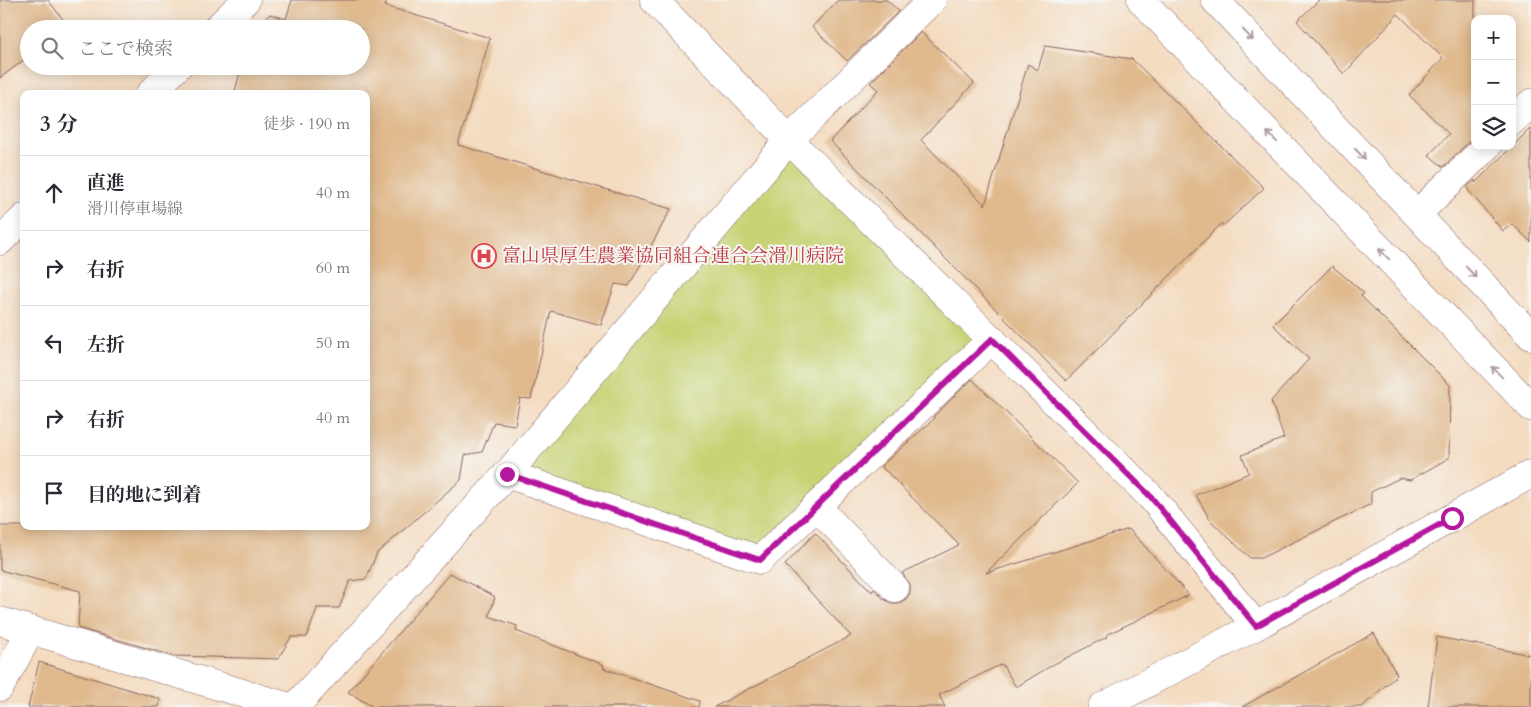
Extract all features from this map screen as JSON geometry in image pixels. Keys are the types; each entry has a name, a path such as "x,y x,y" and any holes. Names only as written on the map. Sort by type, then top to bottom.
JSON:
{"street":[{"path":"225,20 246,0"},
{"path":"654,0 789,140 1151,497 1256,626"},
{"path":"295,707 507,474 789,140 932,0"},
{"path":"1142,0 1531,406"},
{"path":"1215,0 1531,336"},
{"path":"154,90 169,75"},
{"path":"1516,117 1531,103"},
{"path":"1417,214 1483,150"},
{"path":"0,241 20,222"},
{"path":"507,474 760,560 992,339"},
{"path":"1102,707 1256,626 1531,474"},
{"path":"816,506 895,588"},
{"path":"0,621 289,707"},
{"path":"0,687 31,630"}],"green space":[{"path":"789,140 986,333 764,553 507,474"}],"building":[{"path":"0,0 48,0 63,20 20,20 20,63 0,78"},
{"path":"292,0 387,0 385,6 490,38 458,145 671,209 629,286 615,284 601,325 551,311 531,399 520,398 515,425 494,422 482,452 465,455 461,480 377,553 366,579 350,581 339,608 317,608 307,637 291,637 278,659 174,656 78,628 80,591 0,570 0,526 20,526 20,530 370,530 370,90 235,90 239,75 370,75 370,20 263,20 270,14 286,19"},
{"path":"838,0 887,0 899,11 847,61 812,27"},
{"path":"1319,0 1475,0 1475,15 1471,15 1471,140 1443,167 1429,155 1449,134 1409,95 1443,58 1398,14 1344,74 1297,21"},
{"path":"921,32 974,83 921,140 985,205 1028,64 1038,70 1045,46 1132,59 1264,188 1223,226 1221,224 1066,381 830,141 878,90 870,83"},
{"path":"1531,128 1531,242 1512,224 1503,231 1467,187 1475,180 1475,183 1509,150 1516,150 1516,143"},
{"path":"1332,266 1364,293 1361,296 1450,385 1449,458 1410,480 1400,478 1371,492 1371,504 1261,558 1250,558 1210,520 1196,495 1249,473 1242,455 1284,438 1271,401 1309,359 1273,325"},
{"path":"972,379 1078,483 986,573 1129,529 1189,595 1106,635 1107,637 1054,664 1016,687 1002,664 939,695 945,707 714,707 851,636 785,565 815,533 872,592 874,589 891,603 899,603 906,599 910,593 910,584 902,573 959,545 881,466 935,418 933,417"},
{"path":"450,573 495,597 489,616 517,626 516,631 604,665 603,668 700,701 699,707 373,707 348,692"},
{"path":"1374,633 1397,675 1362,707 1242,707"},
{"path":"1437,637 1531,655 1531,707 1428,707"},
{"path":"39,662 160,699 159,707 28,707"}],"place":[{"name":"富山県厚生農業協同組合連合会滑川病院","path":"484,256"}],"route":[{"path":"507,474 760,560 992,339 1151,497 1256,626 1452,518"}]}
